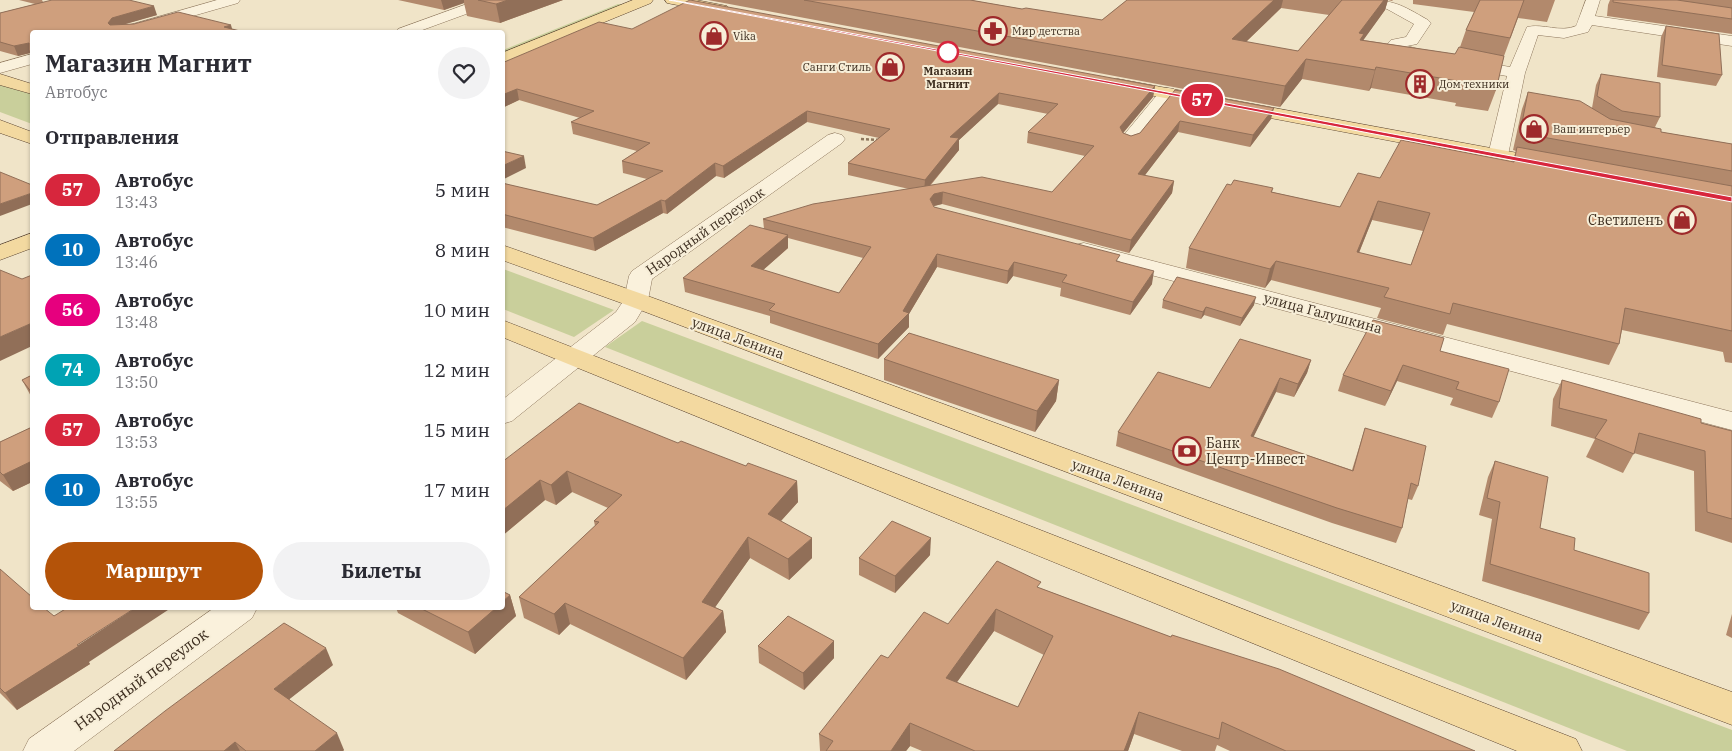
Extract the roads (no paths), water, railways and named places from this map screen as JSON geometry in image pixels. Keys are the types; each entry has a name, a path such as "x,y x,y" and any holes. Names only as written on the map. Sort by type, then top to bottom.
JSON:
{"main road":[{"path":"505,43 615,0"},
{"path":"505,58 646,0"},
{"path":"672,0 741,13"},
{"path":"0,79 30,88"},
{"path":"1100,81 1566,168"},
{"path":"0,126 30,137"},
{"path":"0,235 30,223"},
{"path":"0,253 30,241"},
{"name":"улица Ленина","path":"505,253 636,300 1732,709"},
{"path":"505,329 1562,751"}],"street":[{"path":"129,30 233,0"},
{"path":"1369,0 1392,6 1423,23 1412,41 1397,43 1392,48 1516,73"},
{"path":"1498,155 1516,73 1532,30 1578,32 1583,30 1588,20 1593,0"},
{"path":"409,30 483,3"},
{"path":"1588,20 1732,41"},
{"path":"0,68 30,60"},
{"path":"1130,140 1168,93"},
{"path":"1510,98 1530,102"},
{"name":"Народный переулок","path":"505,413 534,392 574,356 626,317 636,300 641,276 835,139"},
{"name":"улица Галушкина","path":"1058,244 1732,421"},
{"name":"Народный переулок","path":"43,751 236,610"}],"place":[{"name":"Мир детства","path":"993,31"},
{"name":"Vika","path":"714,36"},
{"name":"Магазин Магнит","path":"948,52"},
{"name":"Санги Стиль","path":"890,67"},
{"name":"Дом техники","path":"1420,84"},
{"name":"Ваш интерьер","path":"1534,129"},
{"name":"Светиленъ","path":"1682,220"},
{"name":"Банк Центр-Инвест","path":"1187,451"}]}
